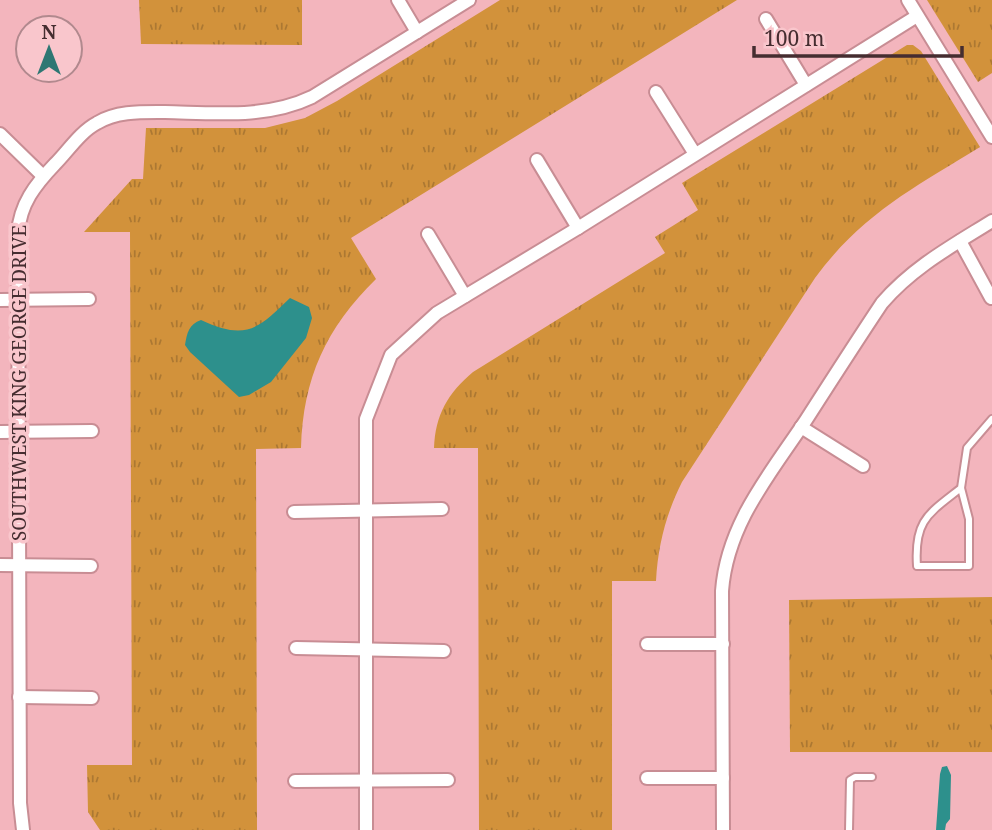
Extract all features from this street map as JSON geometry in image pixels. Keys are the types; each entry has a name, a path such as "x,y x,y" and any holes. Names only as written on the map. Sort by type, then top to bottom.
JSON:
{"street":[{"path":"398,0 417,32"},
{"name":"SOUTHWEST KING GEORGE DRIVE","path":"23,830 20,803 19,698 18,299 19,218 24,203 43,176 87,130 111,116 143,112 256,112 295,105 469,0"},
{"path":"908,0 992,137"},
{"path":"366,830 366,419 391,355 437,313 918,16"},
{"path":"766,19 806,85"},
{"path":"656,92 695,155"},
{"path":"0,134 43,176"},
{"path":"537,160 578,228"},
{"path":"723,830 724,570 734,534 761,486 882,303 900,282 919,267 992,222"},
{"path":"428,234 465,296"},
{"path":"960,241 990,298"},
{"path":"0,300 89,299"},
{"path":"801,427 863,466"},
{"path":"0,432 92,431"},
{"path":"294,512 442,509"},
{"path":"0,565 91,566"},
{"path":"648,644 723,644"},
{"path":"296,648 444,651"},
{"path":"19,698 92,698"},
{"path":"648,778 723,778"},
{"path":"295,782 448,780"}],"lane":[{"path":"961,488 932,511 923,522 916,536 917,566 968,566 969,519 961,488 967,448 992,419"},
{"path":"849,830 850,780 855,777 872,777"}],"green space":[{"path":"139,0 302,0 302,45 141,44"},
{"path":"500,0 737,0 351,238 376,279 343,316 321,356 307,399 301,448 256,449 257,830 100,830 88,812 87,765 132,765 130,232 84,232 132,179 143,179 146,128 265,128 305,118"},
{"path":"927,0 992,0 992,73 978,82"},
{"path":"907,45 913,45 921,51 980,147 891,204 851,236 833,256 815,278 682,482 664,530 656,581 612,581 612,830 479,830 478,448 434,448 437,425 444,406 456,388 473,372 665,253 655,237 698,210 682,183"},
{"path":"992,597 992,752 790,752 789,600"}],"water":[{"path":"290,298 309,307 312,318 306,338 271,382 249,395 239,397 185,345 189,330 201,320 229,330 250,328 260,324"},
{"path":"947,766 951,775 950,819 945,830 936,830 940,774 942,767"}]}
